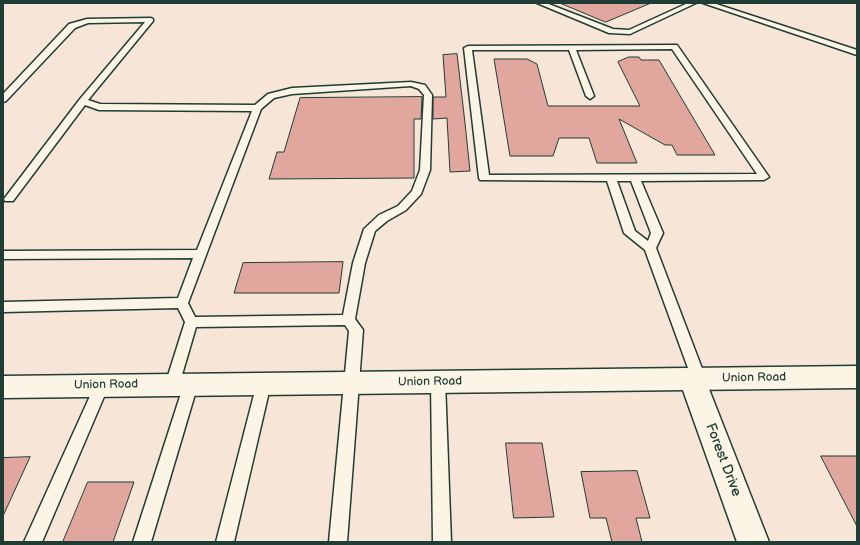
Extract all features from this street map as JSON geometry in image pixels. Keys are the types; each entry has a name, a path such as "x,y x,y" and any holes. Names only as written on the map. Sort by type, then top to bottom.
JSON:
{"main road":[{"name":"Union Road","path":"3,387 857,377"},
{"name":"Forest Drive","path":"696,379 753,542"}],"lane":[{"path":"540,3 612,31 630,32 693,3"},
{"path":"706,3 857,53"},
{"path":"3,99 72,26 87,21 151,20 83,101 5,201"},
{"path":"674,47 764,177 635,177 484,178 468,48 674,47"},
{"path":"572,48 590,96"},
{"path":"142,542 181,385 191,322 182,303 257,108 271,96 292,91 411,84 422,87 428,95 425,170 418,192 402,208 383,218 370,229 359,263 348,320 356,330 338,542"},
{"path":"83,101 99,107 257,108"},
{"path":"635,177 656,233 650,248"},
{"path":"611,178 630,233 650,248 696,379"},
{"path":"3,255 201,254"},
{"path":"3,307 182,303"},
{"path":"191,322 348,320"},
{"path":"438,382 442,542"},
{"path":"225,542 264,383"},
{"path":"32,542 102,386"}],"building":[{"path":"560,3 651,3 606,22"},
{"path":"457,54 470,171 450,172 447,118 433,119 433,97 446,97 443,55"},
{"path":"629,57 639,57 641,60 659,60 715,155 677,155 672,145 665,145 619,119 637,163 597,163 589,138 559,138 553,156 510,156 494,59 527,59 537,64 548,106 640,106 618,62"},
{"path":"422,97 421,119 414,119 414,178 269,179 277,152 284,152 300,98"},
{"path":"343,262 339,293 234,293 243,263"},
{"path":"506,443 542,443 554,517 514,518"},
{"path":"821,456 857,456 857,526"},
{"path":"30,457 3,516 3,458"},
{"path":"637,471 650,518 636,518 642,542 612,542 606,518 590,518 581,472"},
{"path":"88,482 134,482 113,542 63,542"}]}
